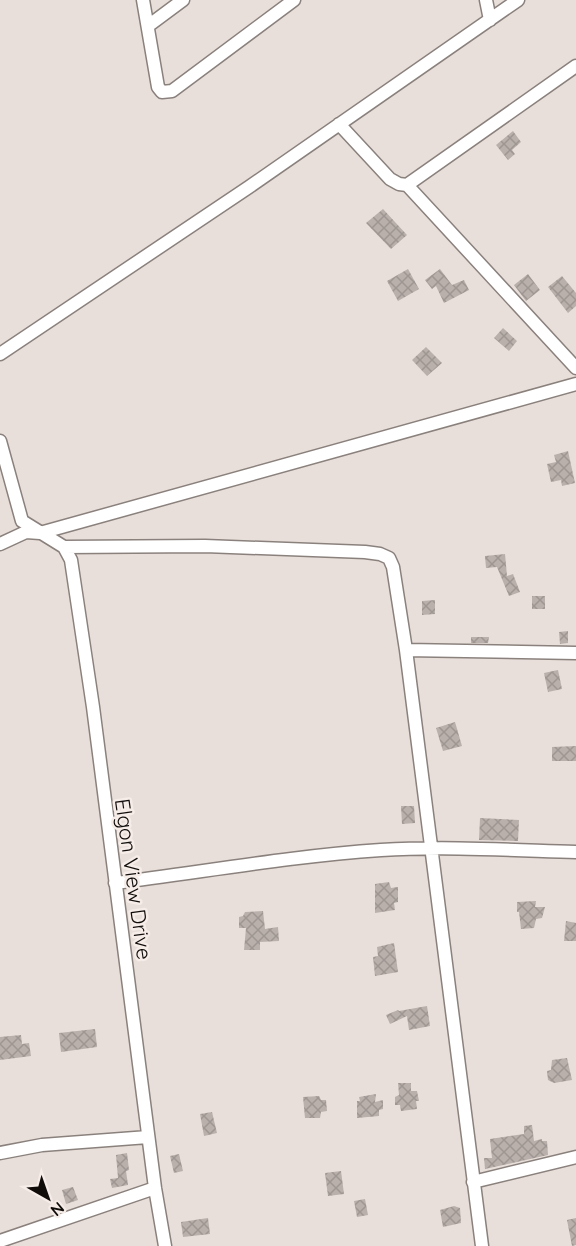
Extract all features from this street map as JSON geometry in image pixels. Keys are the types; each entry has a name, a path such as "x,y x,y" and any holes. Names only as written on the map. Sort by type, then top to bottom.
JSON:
{"street":[{"path":"143,0 158,87 162,92 172,91 294,0"},
{"path":"148,26 183,0"},
{"path":"486,0 490,20"},
{"path":"0,354 518,0"},
{"path":"407,185 576,66"},
{"path":"339,124 390,179 407,185 576,368"},
{"path":"0,544 26,532 40,533 576,384"},
{"path":"0,441 22,520 64,547 205,546 365,552 389,558 393,567 406,650 482,1246"},
{"name":"Elgon View Drive","path":"64,547 71,560 93,707 148,1137 165,1246"},
{"path":"406,650 576,653"},
{"path":"115,884 335,854 431,849 576,852"},
{"path":"0,1154 42,1145 148,1137"},
{"path":"473,1182 576,1157"},
{"path":"0,1241 155,1188"}],"building":[{"path":"513,131 521,142 512,150 515,154 508,160 496,145"},
{"path":"383,209 407,235 391,249 366,223"},
{"path":"408,269 419,289 398,301 387,281"},
{"path":"440,269 452,285 464,280 469,290 444,303 436,286 432,289 425,280"},
{"path":"528,274 540,290 526,301 514,285"},
{"path":"562,276 576,293 576,306 568,313 548,287"},
{"path":"503,328 517,341 509,351 494,338"},
{"path":"426,347 442,363 427,376 412,360"},
{"path":"568,451 575,483 562,486 561,480 551,482 547,464 556,462 554,455"},
{"path":"505,554 507,576 513,574 520,592 509,596 497,567 486,568 485,556"},
{"path":"532,596 545,596 545,609 532,609"},
{"path":"435,600 435,614 422,615 422,601"},
{"path":"568,631 568,643 560,644 559,632"},
{"path":"471,637 489,637 488,643 471,643"},
{"path":"558,670 562,689 548,692 544,673"},
{"path":"455,722 462,746 443,751 436,728"},
{"path":"576,746 576,761 552,761 552,747"},
{"path":"401,806 414,806 415,823 402,824"},
{"path":"480,818 519,820 518,841 479,840"},
{"path":"389,882 391,888 398,887 398,902 394,903 395,910 375,913 375,884"},
{"path":"536,901 535,907 545,907 542,918 536,919 534,928 521,929 517,902"},
{"path":"263,911 265,929 278,927 279,941 260,942 260,950 244,950 246,928 239,928 239,917 245,912"},
{"path":"566,921 576,923 576,941 564,941"},
{"path":"394,943 398,972 375,976 373,957 378,956 377,947"},
{"path":"427,1006 430,1026 409,1030 407,1016 390,1024 386,1015 398,1010"},
{"path":"95,1029 97,1047 61,1052 59,1033"},
{"path":"21,1035 22,1044 29,1043 31,1056 0,1060 0,1037"},
{"path":"567,1058 572,1080 554,1083 548,1080 547,1071 551,1070 552,1060"},
{"path":"398,1083 411,1083 411,1091 417,1091 419,1101 416,1101 417,1109 401,1111 400,1105 395,1105 395,1097 399,1095"},
{"path":"376,1094 375,1102 383,1100 383,1109 379,1110 379,1116 357,1118 359,1097"},
{"path":"319,1096 321,1100 326,1100 327,1111 321,1112 320,1118 305,1118 303,1097"},
{"path":"212,1112 217,1133 204,1136 200,1114"},
{"path":"532,1125 534,1141 542,1139 542,1141 547,1141 548,1155 485,1169 484,1158 492,1158 490,1139 524,1134 524,1126"},
{"path":"127,1153 128,1185 112,1188 110,1179 118,1178 116,1155"},
{"path":"179,1154 183,1171 174,1173 170,1156"},
{"path":"341,1171 344,1194 328,1196 325,1173"},
{"path":"73,1187 78,1200 66,1204 62,1190"},
{"path":"365,1199 368,1215 357,1217 354,1201"},
{"path":"454,1206 460,1208 461,1223 443,1227 440,1210"},
{"path":"208,1218 210,1234 183,1237 181,1222"},
{"path":"576,1218 576,1245 572,1246 567,1220"}]}
